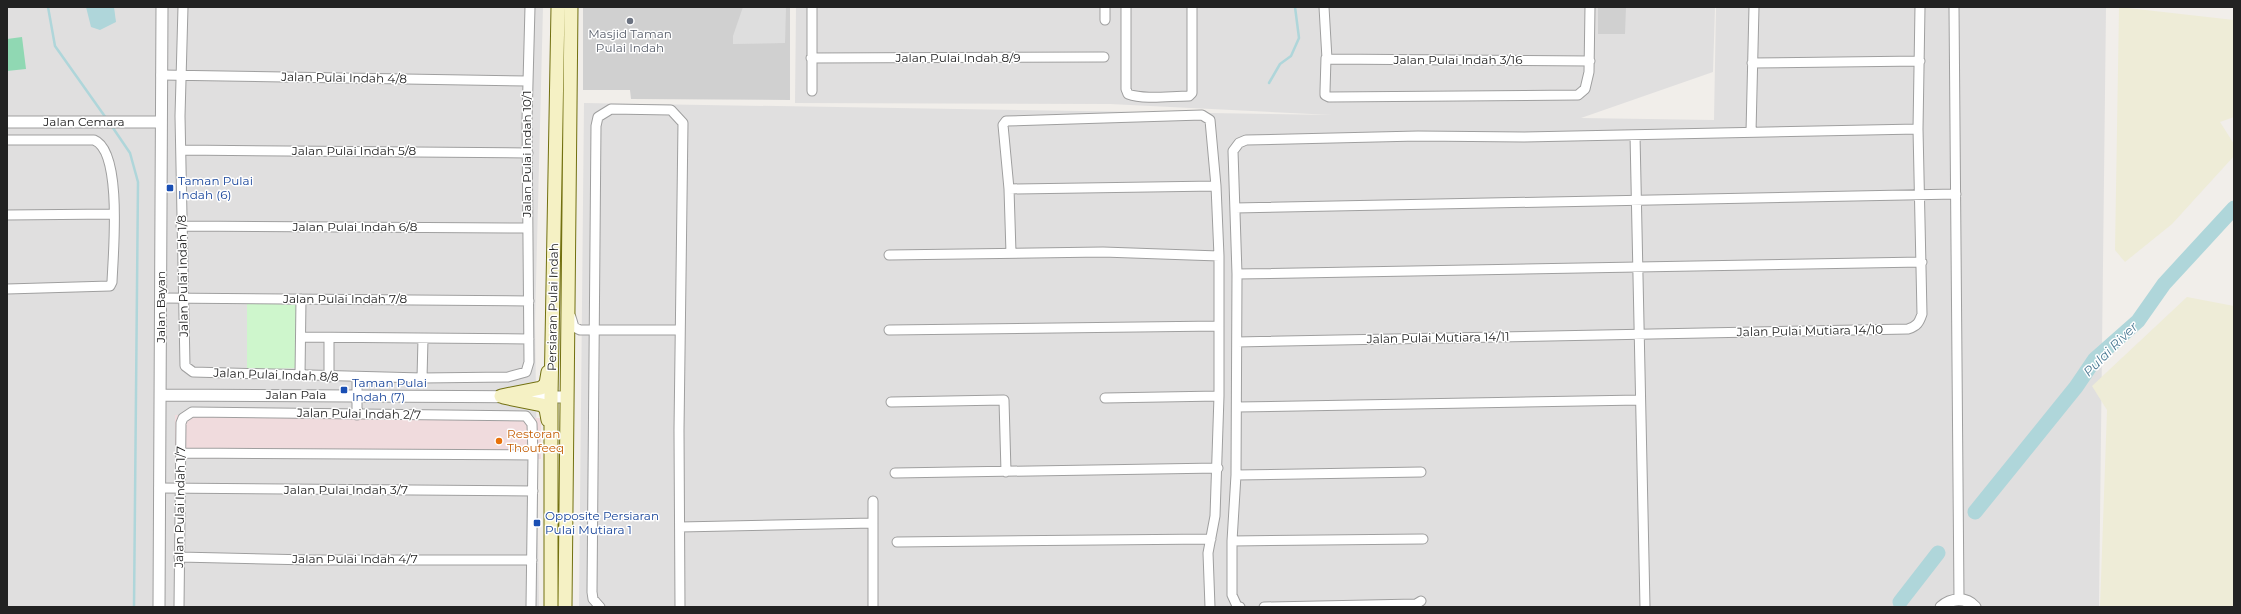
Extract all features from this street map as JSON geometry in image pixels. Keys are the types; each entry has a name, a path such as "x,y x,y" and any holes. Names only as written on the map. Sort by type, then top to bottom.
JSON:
{"main road":[{"name":"Persiaran Pulai Indah","path":"551,607 551,397 558,7"},
{"name":"Persiaran Pulai Indah","path":"565,607 565,397 571,7"},
{"path":"501,396 541,388 546,384 552,349"},
{"path":"501,396 545,406 552,443"}],"street":[{"name":"Jalan Bayan","path":"159,607 161,395 160,122 162,7"},
{"name":"Jalan Pulai Indah 1/8","path":"183,7 181,226 185,366 193,372"},
{"name":"Jalan Pulai Indah 10/1","path":"526,372 529,362 527,80 530,7"},
{"path":"812,7 812,91"},
{"path":"1105,7 1105,20"},
{"path":"1126,7 1126,85 1128,94 1189,96 1192,90 1192,7"},
{"path":"1324,7 1326,59 1325,95 1329,97 1578,95 1585,89 1590,60 1590,7"},
{"path":"1751,132 1754,7"},
{"path":"1237,274 1922,262 1918,129 1920,7"},
{"path":"1954,7 1959,599"},
{"name":"Jalan Pulai Indah 8/9","path":"811,58 1104,57"},
{"name":"Jalan Pulai Indah 3/16","path":"1326,59 1590,60"},
{"path":"1752,63 1920,62"},
{"name":"Jalan Pulai Indah 4/8","path":"161,75 527,80"},
{"path":"600,607 593,599 592,592 596,126 598,117 611,109 671,110 683,123 680,330 680,607"},
{"path":"1012,253 1009,189 1003,125 1006,121 1194,116 1202,116 1210,120 1212,125 1219,256 1218,468 1215,516 1208,553 1210,606"},
{"name":"Jalan Cemara","path":"7,122 160,122"},
{"path":"1240,607 1237,606 1232,595 1232,542 1236,475 1237,407 1237,274 1233,151 1239,143 1246,140 1418,136 1524,137 1918,129"},
{"path":"1635,134 1645,607"},
{"path":"7,140 94,140 103,148 113,176 114,214 112,282 110,286 105,288 7,289"},
{"name":"Jalan Pulai Indah 5/8","path":"181,150 528,153"},
{"path":"1009,189 1216,186"},
{"path":"1235,208 1921,196 1956,194"},
{"path":"7,215 114,214"},
{"name":"Jalan Pulai Indah 6/8","path":"181,226 528,228"},
{"path":"888,255 1103,252 1219,256"},
{"name":"Jalan Pulai Mutiara 14/10","path":"1639,334 1915,327 1922,314 1922,262"},
{"path":"567,286 572,324 577,329 594,331 680,330"},
{"name":"Jalan Pulai Indah 7/8","path":"161,298 529,301"},
{"path":"300,375 301,299"},
{"path":"889,330 1219,326"},
{"name":"Jalan Pulai Mutiara 14/11","path":"1237,342 1639,334"},
{"path":"301,338 529,339"},
{"path":"329,338 329,376"},
{"path":"422,378 423,339"},
{"name":"Jalan Pulai Indah 8/8","path":"193,372 422,378 508,376 526,372"},
{"path":"357,377 357,414"},
{"name":"Jalan Pala","path":"161,395 565,397"},
{"path":"1105,398 1219,396"},
{"path":"891,402 1004,400 1006,472"},
{"path":"1237,407 1640,400"},
{"name":"Jalan Pulai Indah 2/7","path":"192,412 526,416 532,424 533,455"},
{"name":"Jalan Pulai Indah 1/7","path":"179,607 181,423 183,418 192,412"},
{"path":"181,453 533,455 531,607"},
{"path":"895,473 1218,468"},
{"path":"1236,475 1421,472"},
{"name":"Jalan Pulai Indah 3/7","path":"160,488 533,491"},
{"path":"873,501 873,607"},
{"path":"680,527 873,523"},
{"path":"896,542 1211,539"},
{"path":"1232,542 1423,539"},
{"name":"Jalan Pulai Indah 4/7","path":"179,557 311,560 532,560"},
{"path":"1941,607 1946,603 1959,599 1968,602 1975,607"},
{"path":"1264,607 1416,604 1421,601"}],"shaded area":[{"path":"7,7 543,7 535,323 539,607 7,607"},
{"name":"Masjid Taman Pulai Indah","path":"583,7 790,7 790,100 631,99 630,90 583,90"},
{"path":"743,7 786,7 785,43 733,44 733,36"},
{"path":"796,7 1715,7 1713,72 1581,118 1714,120 1716,7 2106,7 2099,607 579,607 584,103 1332,115 1110,104 795,103"},
{"path":"1598,7 1626,7 1625,34 1598,34"},
{"path":"2119,7 2234,20 2234,117 2220,122 2234,144 2234,156 2172,224 2125,262 2115,250"},
{"path":"2187,297 2234,306 2234,607 2100,607 2107,410 2092,386"},
{"path":"175,415 541,418 541,459 175,456"}],"green space":[{"path":"22,37 26,69 7,71 7,39"},
{"path":"247,303 297,305 297,366 295,368 247,370"}],"water":[{"path":"86,7 114,7 116,22 100,30 91,27"}],"waterway":[{"path":"48,7 55,46 106,118"},
{"path":"1269,83 1280,64 1291,56 1299,38 1295,7"},
{"path":"111,125 130,153 138,182 134,607"},
{"name":"Pulai River","path":"1975,512 2076,387 2095,359 2138,321 2164,284 2234,208"},
{"name":"Pulai River","path":"1900,602 1938,553"}],"place":[{"name":"Masjid Taman Pulai Indah","path":"630,21"},
{"name":"Taman Pulai Indah (6)","path":"170,188"},
{"name":"Taman Pulai Indah (7)","path":"344,390"},
{"name":"Restoran Thoufeeq","path":"499,441"},
{"name":"Opposite Persiaran Pulai Mutiara 1","path":"537,523"}]}
